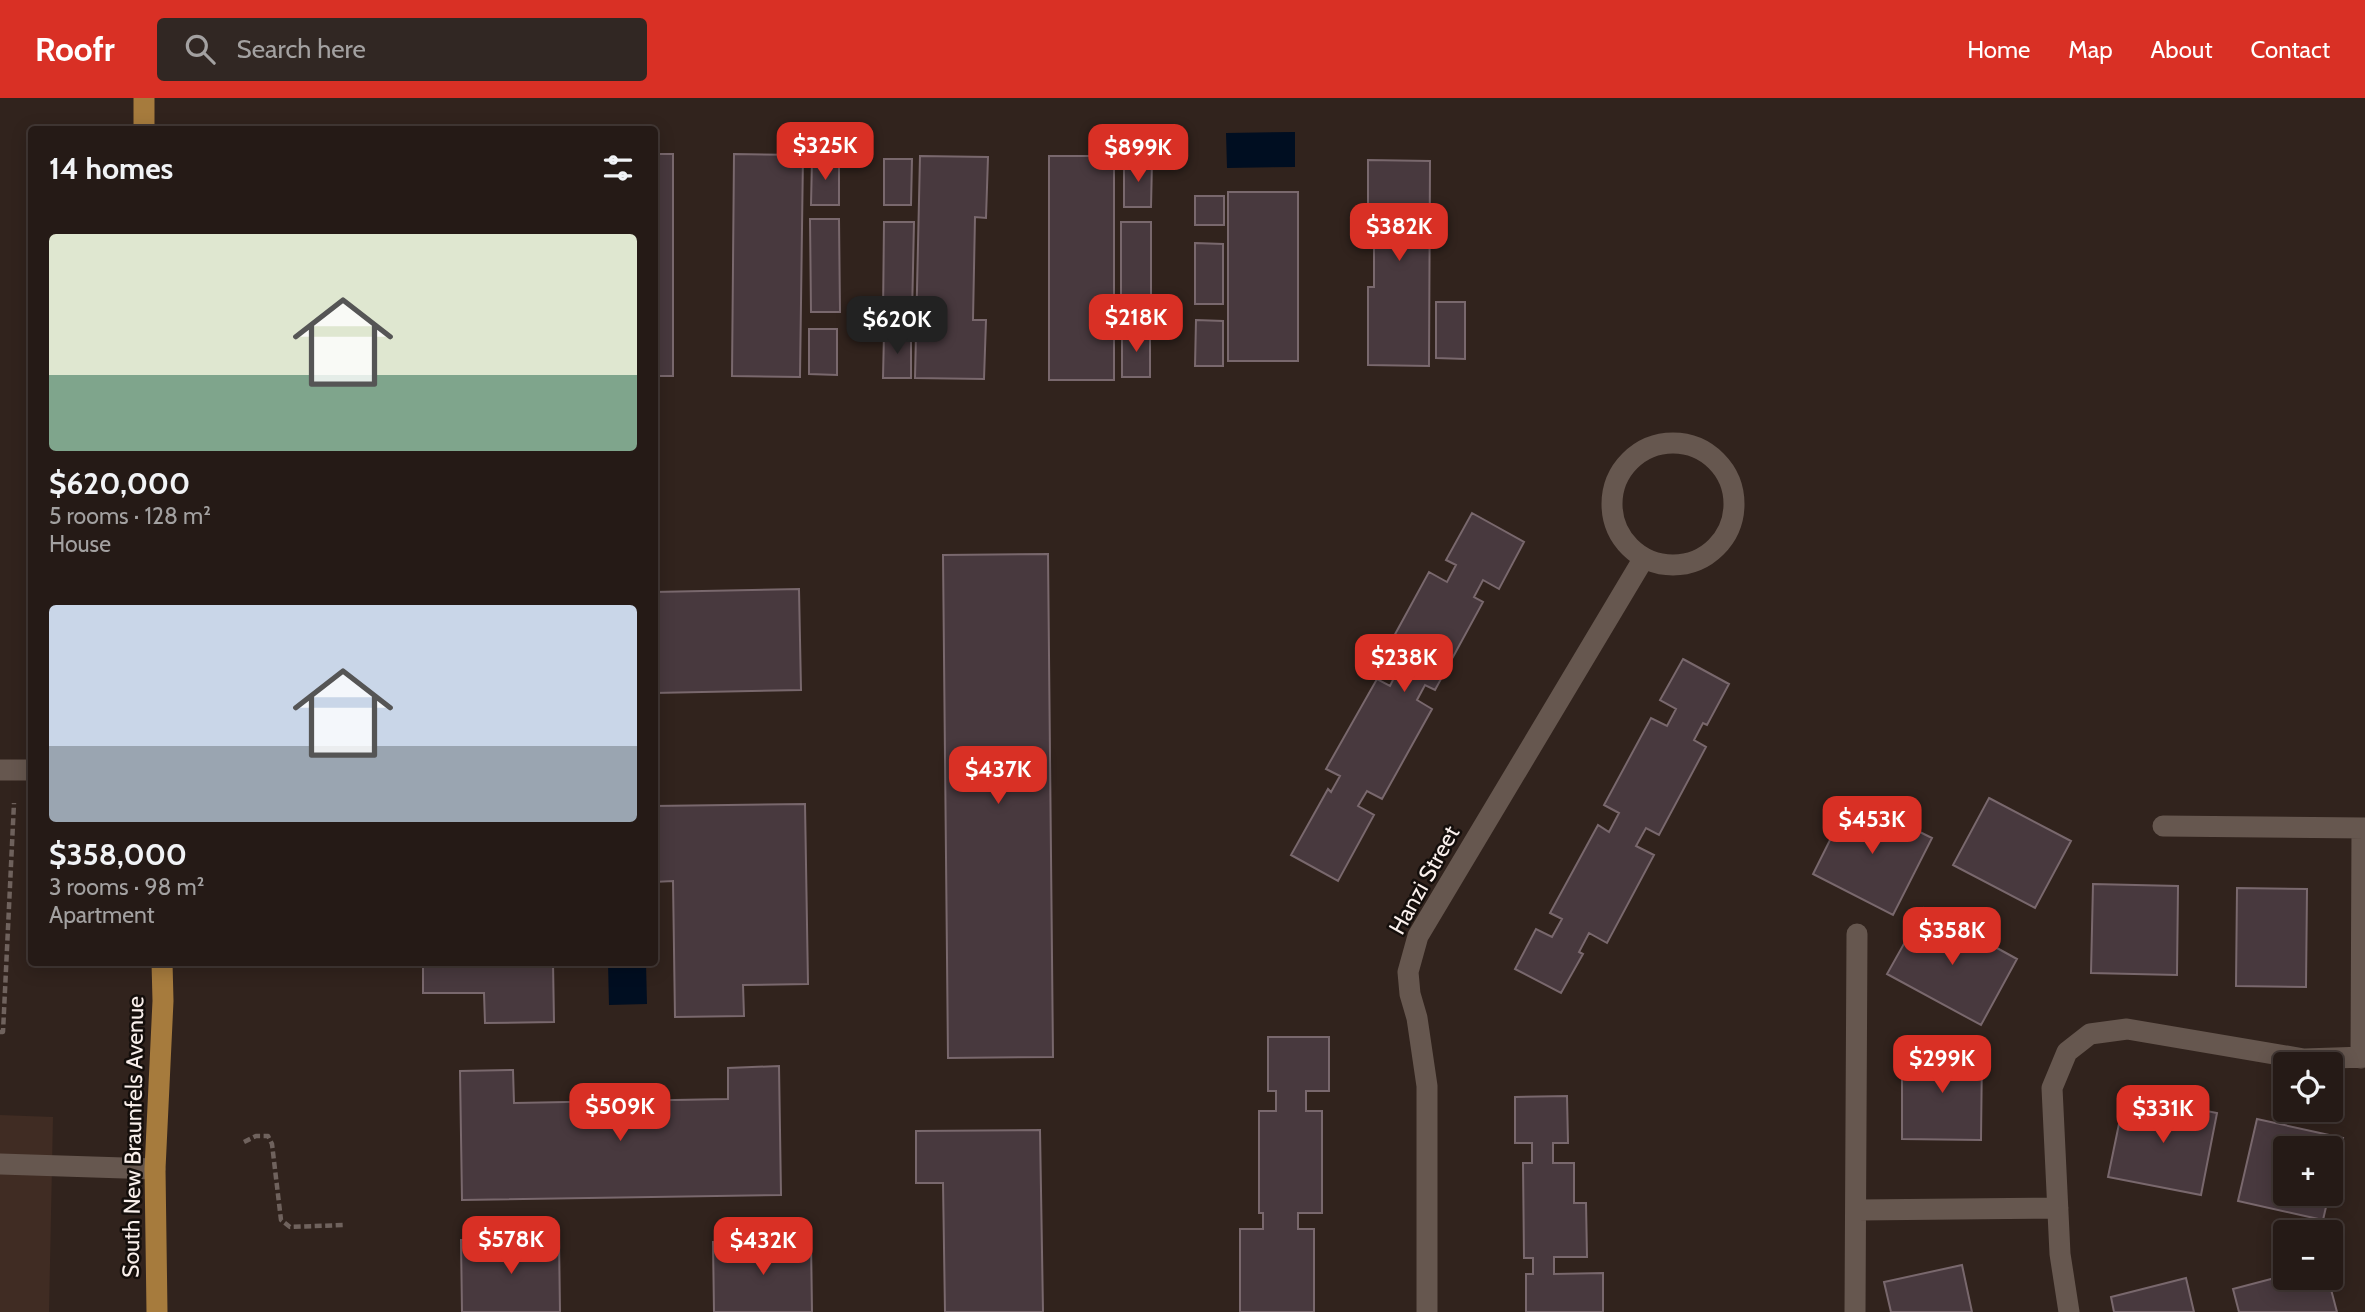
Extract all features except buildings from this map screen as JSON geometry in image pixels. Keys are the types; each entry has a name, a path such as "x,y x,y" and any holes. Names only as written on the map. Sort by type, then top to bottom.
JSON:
{"main road":[{"path":"144,98 144,126"},
{"name":"South New Braunfels Avenue","path":"157,1312 155,1169 163,1001 162,966"}],"lane":[{"path":"1687,444 1702,450 1725,472 1732,487 1733,510 1727,533 1711,551 1690,562 1674,565 1644,558 1620,536 1614,521 1613,490 1619,475 1628,462 1655,446 1687,444"},
{"name":"Hanzi Street","path":"1427,1312 1427,1086 1418,1018 1410,994 1408,972 1418,936 1644,558"},
{"path":"0,770 28,770"},
{"path":"2069,1312 2060,1254 2052,1088 2067,1052 2090,1034 2127,1029 2304,1059 2363,1057 2363,828 2164,827"},
{"path":"1855,1312 1857,934"},
{"path":"0,1164 155,1169"},
{"path":"1857,1210 2058,1208"}],"path":[{"path":"0,1032 3,1032 14,803"},
{"path":"244,1142 256,1136 268,1136 272,1144 281,1220 290,1227 343,1225"}],"shaded area":[{"path":"0,1115 53,1117 49,1312 0,1312"}],"water":[{"path":"1295,132 1295,167 1227,168 1226,133"},
{"path":"608,966 646,966 647,1004 609,1005"}]}
